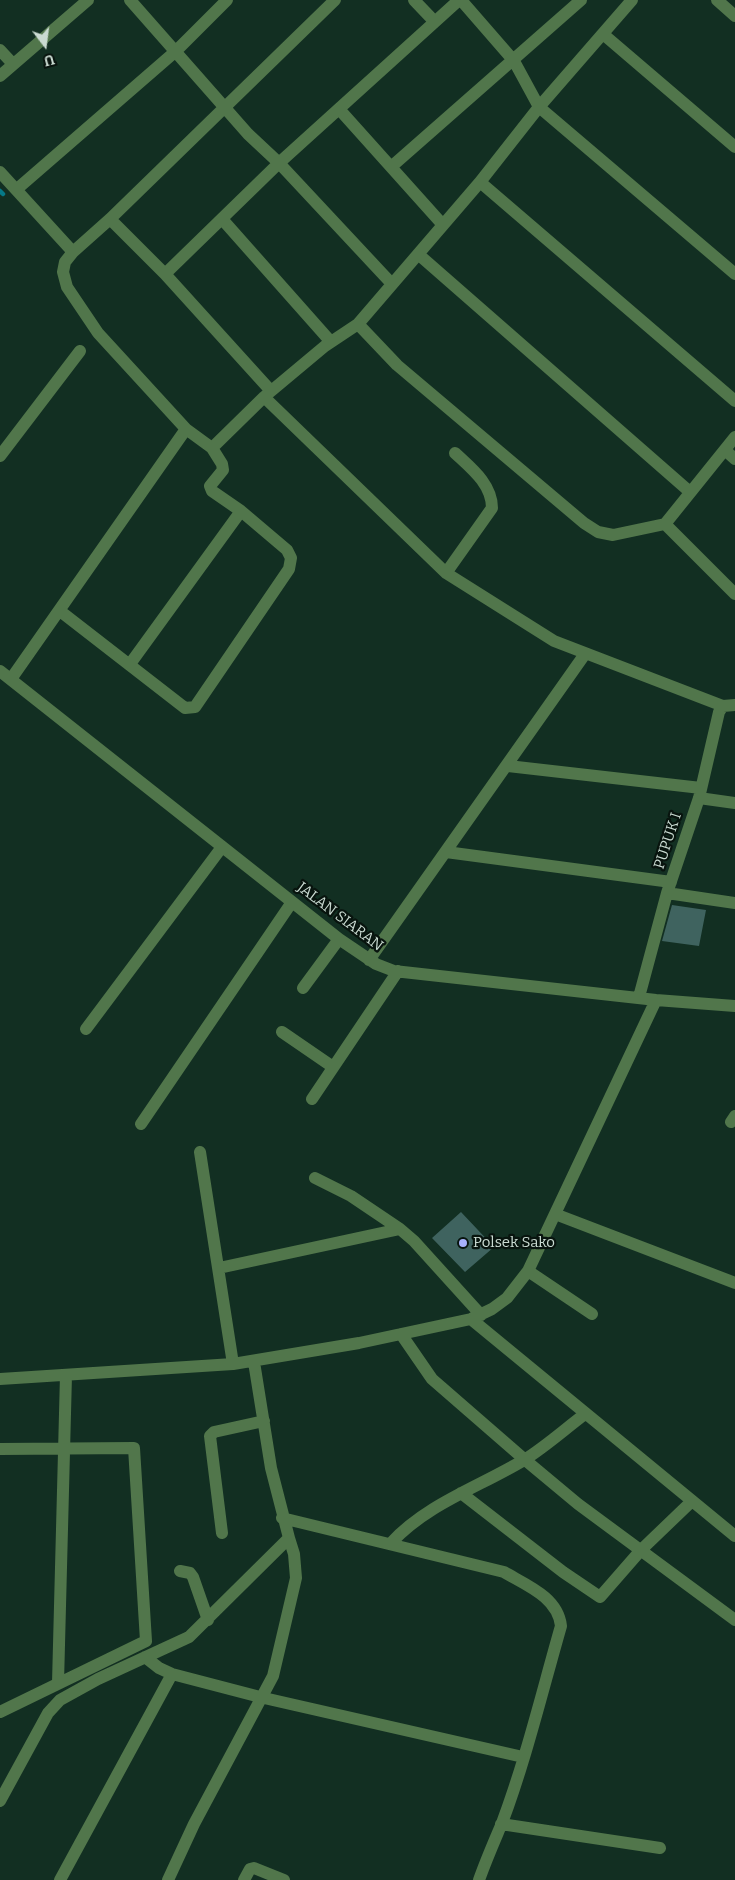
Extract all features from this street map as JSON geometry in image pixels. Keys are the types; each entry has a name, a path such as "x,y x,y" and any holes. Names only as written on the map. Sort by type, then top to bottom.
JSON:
{"street":[{"path":"0,76 88,0"},
{"path":"130,0 224,108 279,163 392,284"},
{"path":"17,189 176,51 227,0"},
{"path":"60,611 185,708 195,707 289,569 291,558 287,550 241,510 212,491 210,486 223,470 222,464 212,448 186,429 98,333 67,287 64,272 65,262 73,252 110,219 336,0"},
{"path":"414,0 434,22"},
{"path":"165,274 279,163 460,0 514,61 539,107 735,274"},
{"path":"391,167 582,0"},
{"path":"212,448 267,394 331,342 358,324 480,182 539,107 632,0"},
{"path":"723,2 735,16"},
{"path":"603,34 735,147"},
{"path":"0,50 13,64"},
{"path":"338,109 443,225"},
{"path":"0,172 73,252"},
{"path":"480,182 735,401"},
{"path":"110,219 165,274 267,394 446,573 554,641 729,706"},
{"path":"222,219 331,342"},
{"path":"418,254 690,492"},
{"path":"358,324 397,365 584,523 598,532 613,535 665,524 735,437"},
{"path":"0,456 80,351"},
{"path":"10,679 60,611 186,429"},
{"path":"725,450 735,459"},
{"path":"446,573 492,508 490,491 473,470 454,453"},
{"path":"130,664 241,510"},
{"path":"665,524 735,594"},
{"path":"369,960 508,766 585,654"},
{"name":"JALAN SIARAN","path":"0,671 339,939 383,968 656,1000 735,1006"},
{"name":"PUPUK I","path":"639,997 669,888 700,793 718,712 729,706"},
{"path":"508,766 700,793 735,804"},
{"path":"86,1029 222,847"},
{"path":"446,852 669,888 735,903"},
{"path":"141,1124 292,902"},
{"path":"303,988 339,939"},
{"path":"312,1099 398,971"},
{"path":"0,1379 254,1362 400,1334 476,1317 507,1298 528,1271 656,1000"},
{"path":"282,1032 333,1067"},
{"path":"200,1152 233,1364"},
{"path":"315,1178 351,1196 414,1241 476,1317 585,1414 735,1536"},
{"path":"555,1214 735,1283"},
{"path":"219,1268 400,1230"},
{"path":"528,1271 592,1314"},
{"path":"400,1334 432,1379 524,1459 578,1504 735,1620"},
{"path":"168,1880 245,1727 264,1698 273,1676 296,1578 294,1554 282,1518 254,1362"},
{"path":"58,1684 66,1375"},
{"path":"391,1543 401,1532 423,1516 524,1459 585,1414"},
{"path":"222,1534 210,1436 214,1432 264,1421"},
{"path":"0,1449 134,1448 146,1641 0,1712"},
{"path":"461,1493 563,1572 600,1597 641,1550 691,1502"},
{"path":"282,1518 504,1572 531,1588 557,1610 561,1626 523,1757 501,1824 479,1880"},
{"path":"0,1801 48,1713 60,1700 145,1656 189,1637 289,1538"},
{"path":"180,1571 190,1573 193,1577 208,1620"},
{"path":"145,1656 159,1668 172,1674 264,1698 523,1757"},
{"path":"60,1880 172,1674"},
{"path":"501,1824 660,1848"},
{"path":"244,1880 250,1869 254,1868 284,1880"}],"building":[{"path":"672,905 706,910 699,946 662,941"},
{"name":"Polsek Sako","path":"461,1212 494,1247 465,1272 432,1238"}],"waterway":[{"path":"0,191 3,194"}],"place":[{"name":"Polsek Sako","path":"463,1243"}]}
